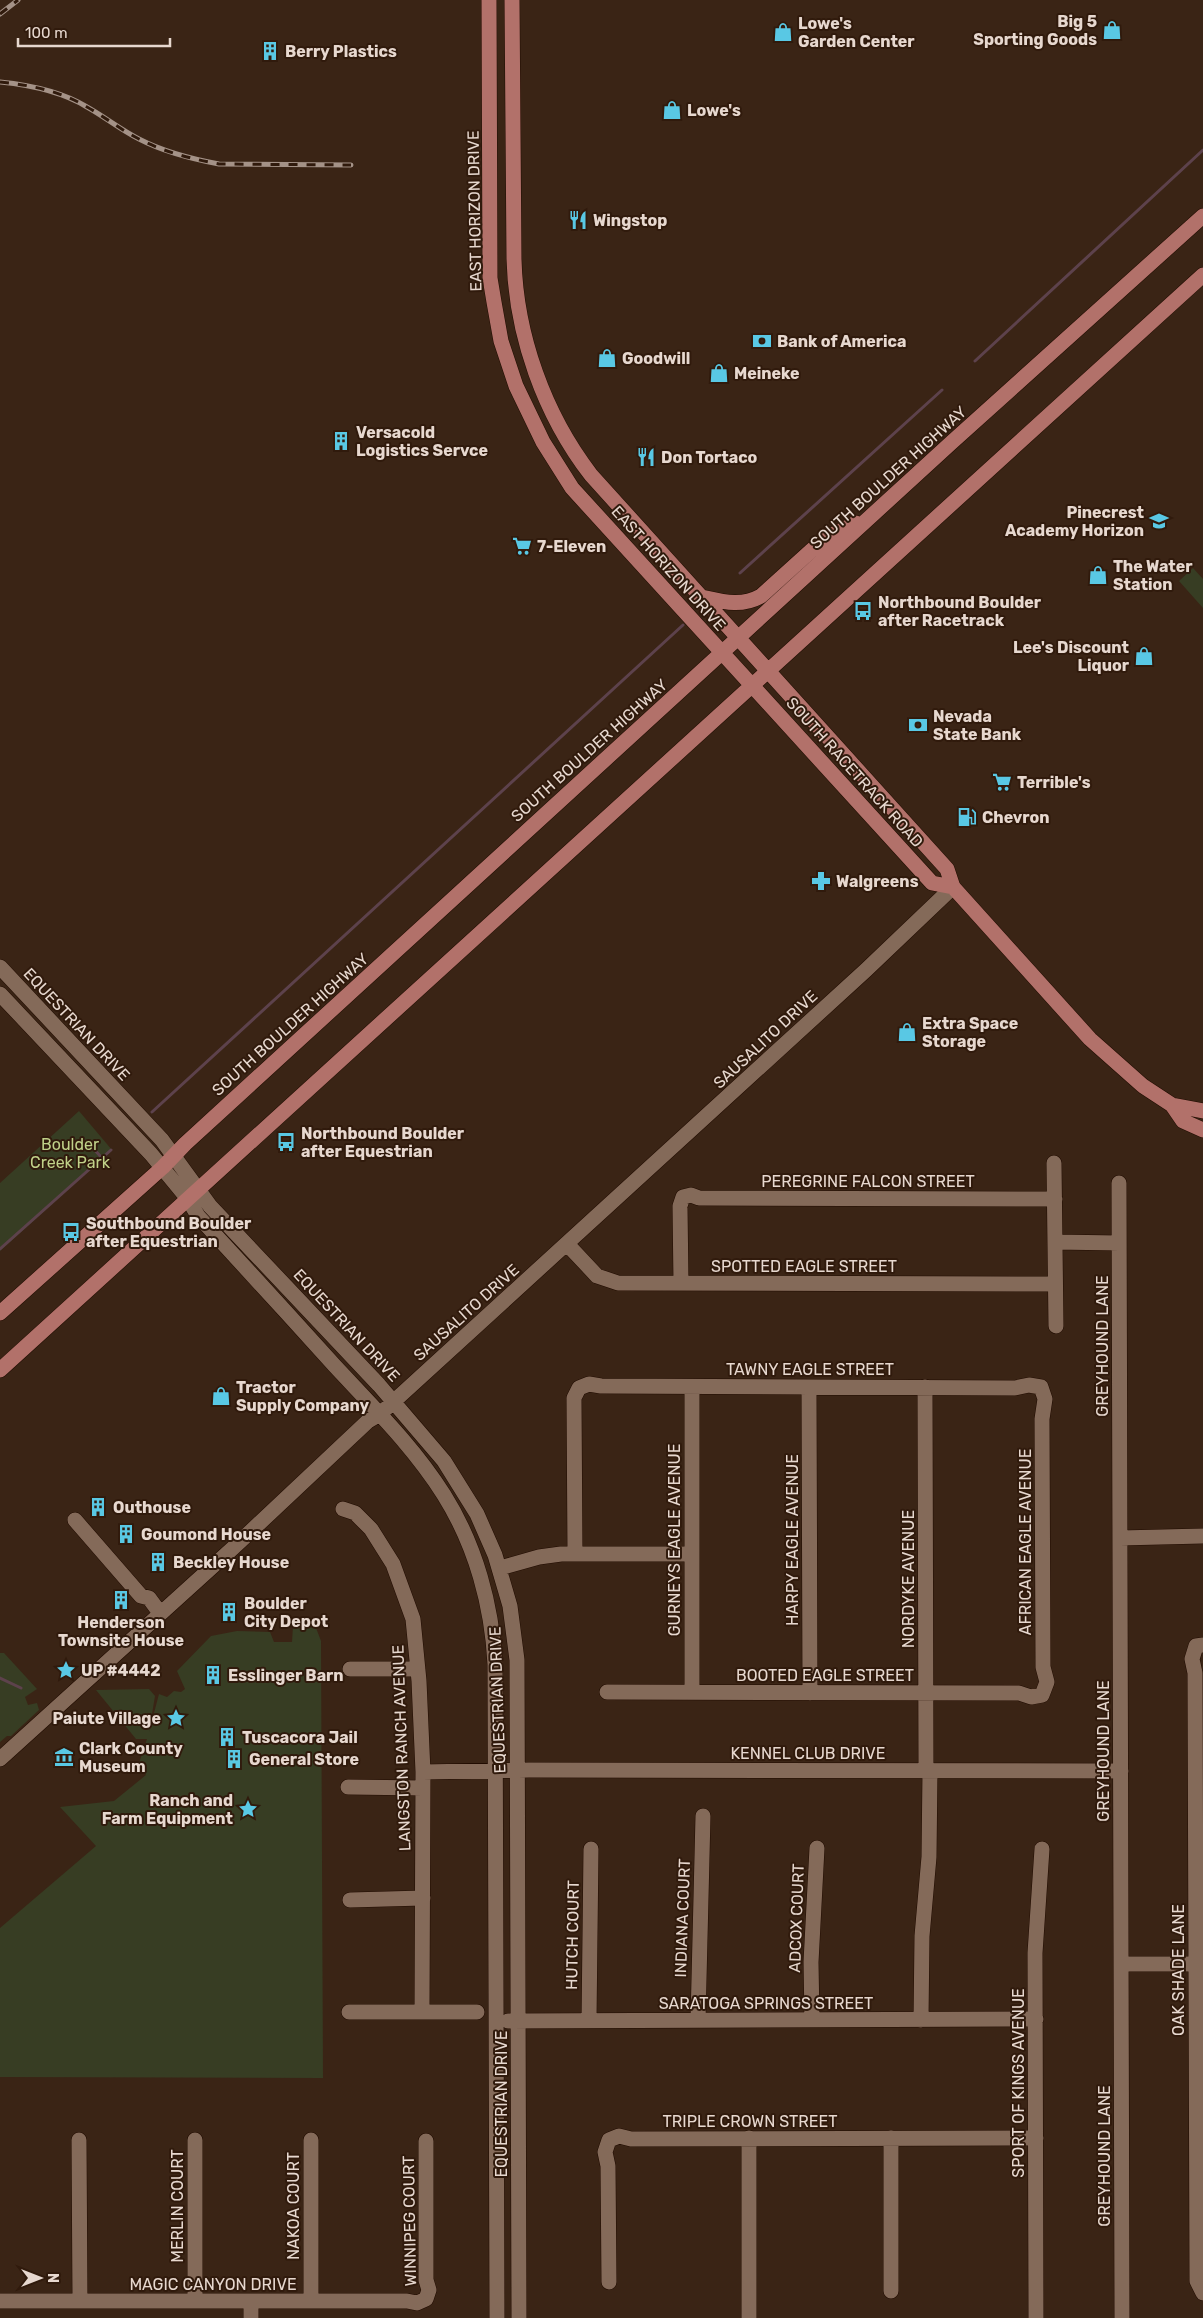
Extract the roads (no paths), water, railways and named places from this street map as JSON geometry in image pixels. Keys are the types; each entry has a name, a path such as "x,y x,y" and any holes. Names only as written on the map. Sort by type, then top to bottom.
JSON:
{"main road":[{"name":"EAST HORIZON DRIVE","path":"489,0 490,278 509,368 521,398 553,458 572,488 737,669"},
{"name":"EAST HORIZON DRIVE","path":"512,0 514,276 521,324 532,364 561,430 575,455 754,654"},
{"path":"489,141 513,141"},
{"name":"SOUTH BOULDER HIGHWAY","path":"0,1313 163,1167 873,514 1203,216"},
{"path":"0,1370 1203,275"},
{"path":"490,278 514,276"},
{"path":"553,458 575,455"},
{"path":"702,597 736,604 749,602 762,596 824,539 873,514"},
{"name":"SOUTH RACETRACK ROAD","path":"754,654 947,869 953,887 1090,1039 1143,1086 1172,1106 1183,1121 1203,1130"},
{"name":"SOUTH RACETRACK ROAD","path":"737,669 932,884 953,887"},
{"name":"SOUTH RACETRACK ROAD","path":"1172,1106 1203,1111"}],"street":[{"name":"SAUSALITO DRIVE","path":"0,1759 239,1543 368,1421 394,1402 567,1244 866,970 953,887"},
{"name":"EQUESTRIAN DRIVE","path":"0,967 174,1155 194,1194 198,1216 380,1414 425,1468 445,1496 466,1537 478,1571 494,1636 497,2318"},
{"name":"EQUESTRIAN DRIVE","path":"0,994 163,1167 210,1206 424,1434 462,1487 477,1514 500,1568 510,1606 515,1644 519,2318"},
{"path":"1054,1163 1056,1326"},
{"name":"GREYHOUND LANE","path":"1118,1183 1122,2318"},
{"name":"PEREGRINE FALCON STREET","path":"681,1284 680,1206 683,1197 691,1195 699,1198 1055,1199"},
{"path":"1055,1242 1119,1243"},
{"name":"SPOTTED EAGLE STREET","path":"567,1244 589,1269 607,1281 681,1284 1055,1284"},
{"name":"TAWNY EAGLE STREET","path":"575,1554 574,1398 579,1388 589,1384 601,1386 692,1387 1015,1388 1029,1385 1041,1388"},
{"name":"GURNEYS EAGLE AVENUE","path":"692,1387 692,1692"},
{"name":"HARPY EAGLE AVENUE","path":"809,1387 810,1693"},
{"name":"NORDYKE AVENUE","path":"921,2020 922,1936 929,1857 926,1693 925,1387"},
{"name":"AFRICAN EAGLE AVENUE","path":"1041,1388 1045,1399 1042,1419 1043,1667 1047,1682 1042,1695"},
{"name":"LANGSTON RANCH AVENUE","path":"343,1509 355,1513 371,1529 393,1564 413,1619 418,1669 423,1772 422,2012"},
{"path":"75,1520 141,1596 149,1598 158,1616"},
{"path":"1120,1538 1203,1536"},
{"path":"500,1568 539,1557 575,1554 692,1554"},
{"name":"OAK SHADE LANE","path":"1200,1646 1192,1659 1195,1673 1200,2083 1197,2281 1203,2292"},
{"path":"350,1669 418,1669"},
{"name":"BOOTED EAGLE STREET","path":"606,1692 1019,1693 1031,1697 1042,1695"},
{"name":"KENNEL CLUB DRIVE","path":"423,1772 496,1770 1121,1770"},
{"path":"348,1787 423,1788"},
{"name":"INDIANA COURT","path":"698,2020 703,1816"},
{"name":"ADCOX COURT","path":"812,2020 812,1953 816,1848"},
{"name":"HUTCH COURT","path":"589,2021 591,1849"},
{"name":"SPORT OF KINGS AVENUE","path":"1036,2318 1035,1953 1042,1849"},
{"path":"350,1900 423,1898"},
{"path":"1121,1964 1199,1964"},
{"path":"349,2012 477,2012"},
{"name":"SARATOGA SPRINGS STREET","path":"497,2021 1036,2019"},
{"name":"TRIPLE CROWN STREET","path":"609,2282 608,2166 605,2152 609,2140 620,2136 631,2139 1036,2138"},
{"path":"749,2138 749,2318"},
{"path":"891,2138 891,2291"},
{"path":"79,2140 80,2301"},
{"name":"MERLIN COURT","path":"194,2140 195,2301"},
{"name":"NAKOA COURT","path":"311,2140 311,2301"},
{"name":"WINNIPEG COURT","path":"426,2141 426,2280 429,2290 426,2299"},
{"name":"MAGIC CANYON DRIVE","path":"0,2301 407,2301 417,2303 426,2299"},
{"path":"251,2301 251,2318"}],"waterway":[{"path":"975,361 1203,150"},
{"path":"740,573 942,390"},
{"path":"152,1112 683,625"},
{"path":"91,1146 102,1158"},
{"path":"0,1249 111,1150"},
{"path":"0,1678 21,1688"}],"railway":[{"path":"0,14 18,0"},
{"path":"0,82 34,87 67,97 77,101 149,144 199,160 219,164 351,165"}],"place":[{"name":"Big 5 Sporting Goods","path":"1112,30"},
{"name":"Lowe's Garden Center","path":"783,32"},
{"name":"Berry Plastics","path":"270,51"},
{"name":"Lowe's","path":"672,110"},
{"name":"Wingstop","path":"578,220"},
{"name":"Bank of America","path":"762,341"},
{"name":"Goodwill","path":"607,358"},
{"name":"Meineke","path":"719,373"},
{"name":"Versacold Logistics Servce","path":"341,441"},
{"name":"Don Tortaco","path":"646,457"},
{"name":"Pinecrest Academy Horizon","path":"1159,521"},
{"name":"7-Eleven","path":"522,546"},
{"name":"The Water Station","path":"1098,575"},
{"name":"Northbound Boulder after Racetrack","path":"863,611"},
{"name":"Lee's Discount Liquor","path":"1144,656"},
{"name":"Nevada State Bank","path":"918,725"},
{"name":"Terrible's","path":"1002,782"},
{"name":"Chevron","path":"967,817"},
{"name":"Walgreens","path":"821,881"},
{"name":"Extra Space Storage","path":"907,1032"},
{"name":"Northbound Boulder after Equestrian","path":"286,1142"},
{"name":"Southbound Boulder after Equestrian","path":"71,1232"},
{"name":"Tractor Supply Company","path":"221,1396"},
{"name":"Outhouse","path":"98,1507"},
{"name":"Goumond House","path":"126,1534"},
{"name":"Beckley House","path":"158,1562"},
{"name":"Henderson Townsite House","path":"121,1600"},
{"name":"Boulder City Depot","path":"229,1612"},
{"name":"UP #4442","path":"66,1670"},
{"name":"Esslinger Barn","path":"213,1675"},
{"name":"Paiute Village","path":"176,1718"},
{"name":"Tuscacora Jail","path":"227,1737"},
{"name":"Clark County Museum","path":"64,1757"},
{"name":"General Store","path":"234,1759"},
{"name":"Ranch and Farm Equipment","path":"248,1809"}],"park label":[{"name":"Boulder Creek Park","path":"70,1153"}]}
